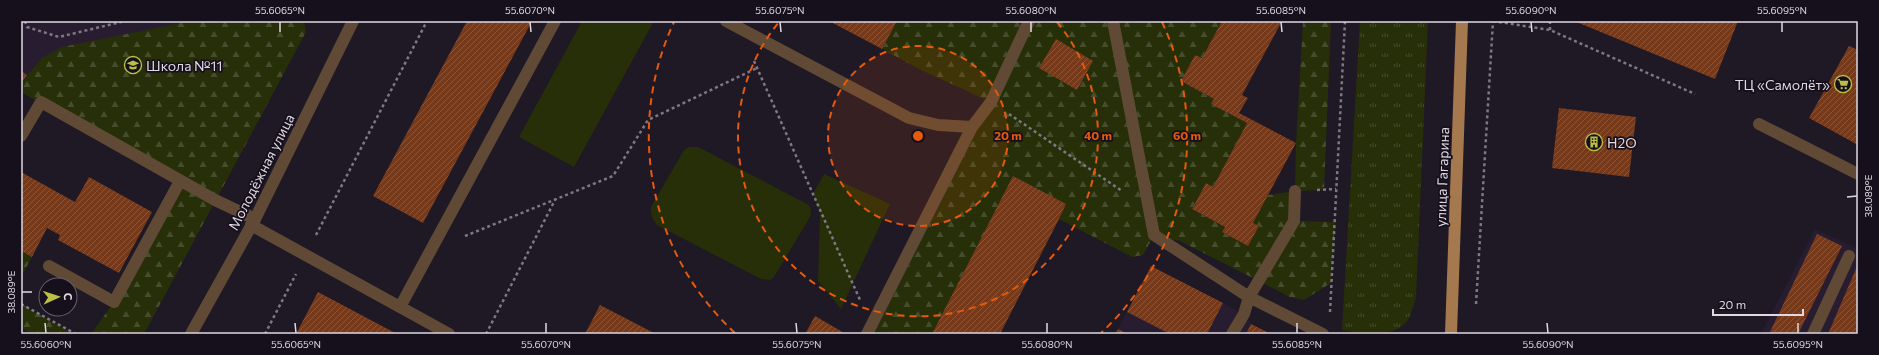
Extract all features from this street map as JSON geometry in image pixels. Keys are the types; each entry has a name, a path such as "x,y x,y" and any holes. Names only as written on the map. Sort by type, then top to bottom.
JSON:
{"main road":[{"name":"улица Гагарина","path":"1451,334 1462,21"}],"street":[{"name":"Молодёжная улица","path":"191,334 253,222 353,21"},
{"path":"400,307 555,21"},
{"path":"726,21 909,118 938,124 972,127"},
{"path":"869,330 972,127 991,102 1028,21"},
{"path":"1114,21 1154,235 1249,297 1323,334"},
{"path":"21,136 40,102 253,222 306,255 449,334"},
{"path":"1759,124 1858,174"},
{"path":"49,266 114,302 180,181"},
{"path":"1232,334 1244,314 1249,297 1294,221 1295,191"},
{"path":"1813,334 1849,256"}],"path":[{"path":"26,21 27,27 59,37 125,21"},
{"path":"265,334 427,21"},
{"path":"1329,319 1345,21"},
{"path":"1476,312 1493,21 1550,30 1696,94"},
{"path":"1550,21 1550,30"},
{"path":"740,28 869,330"},
{"path":"431,250 613,176 648,120 757,68"},
{"path":"991,102 1149,209"},
{"path":"486,334 555,199"},
{"path":"21,304 76,334"}],"shaded area":[{"path":"21,21 290,21 27,75 21,71"},
{"path":"1815,229 1858,249 1858,334 1761,334"},
{"path":"1151,266 1244,314 1251,324 1271,334 1115,334"}],"green space":[{"path":"191,21 304,21 306,32 144,334 91,334 114,302 180,181 21,92 21,83 42,58 62,47"},
{"path":"582,21 654,21 574,167 519,137"},
{"path":"897,21 1222,21 1202,58 1195,55 1181,81 1214,99 1212,104 1247,123 1213,187 1206,183 1192,209 1225,227 1222,232 1248,246 1259,226 1253,223 1268,195 1295,191 1294,221 1335,222 1331,283 1304,300 1290,297 1180,241 1154,235 1143,255 1132,257 1059,219 1066,204 1013,177 932,334 874,334 991,102 921,70 882,49"},
{"path":"1303,21 1331,21 1324,190 1295,191 1296,143"},
{"path":"1360,21 1428,21 1416,298 1410,316 1405,324 1397,329 1380,334 1342,330"},
{"path":"689,147 698,147 809,205 811,210 810,217 774,277 770,280 761,279 657,225 654,221 651,215 651,207 684,150"},
{"path":"824,174 890,204 841,309 818,281 820,212 813,194"},
{"path":"21,251 32,257 21,277"},
{"path":"21,304 38,313 38,317 44,317 75,334 32,334 21,328"}],"building":[{"path":"467,21 532,21 423,223 373,196"},
{"path":"829,21 897,21 882,49"},
{"path":"1222,21 1282,21 1242,95 1248,98 1239,113 1296,143 1253,223 1259,226 1248,246 1222,232 1225,227 1192,209 1206,183 1213,187 1247,123 1211,104 1214,99 1181,81 1195,55 1202,58"},
{"path":"1574,21 1738,21 1715,79"},
{"path":"1056,39 1093,61 1077,90 1039,68"},
{"name":"ТЦ «Самолёт»","path":"1849,46 1858,50 1858,145 1809,118"},
{"path":"21,71 27,75 21,83"},
{"name":"H2O","path":"1559,108 1636,117 1629,177 1552,168"},
{"path":"21,172 75,202 89,177 152,212 119,273 58,240 60,235 47,228 32,257 21,251"},
{"path":"1013,176 1066,204 1059,219 1000,334 932,334"},
{"path":"1817,234 1842,246 1798,334 1769,334"},
{"path":"1858,264 1858,334 1828,334"},
{"path":"1151,266 1223,303 1207,334 1170,334 1127,312"},
{"path":"318,292 397,334 296,334"},
{"path":"600,305 656,334 585,334"},
{"path":"815,316 846,334 805,334"},
{"path":"1251,324 1271,334 1246,334"},
{"path":"1118,329 1128,334 1115,334"}],"place":[{"name":"Школа №11","path":"133,65"},
{"name":"ТЦ «Самолёт»","path":"1843,84"},
{"name":"H2O","path":"1594,142"}]}
